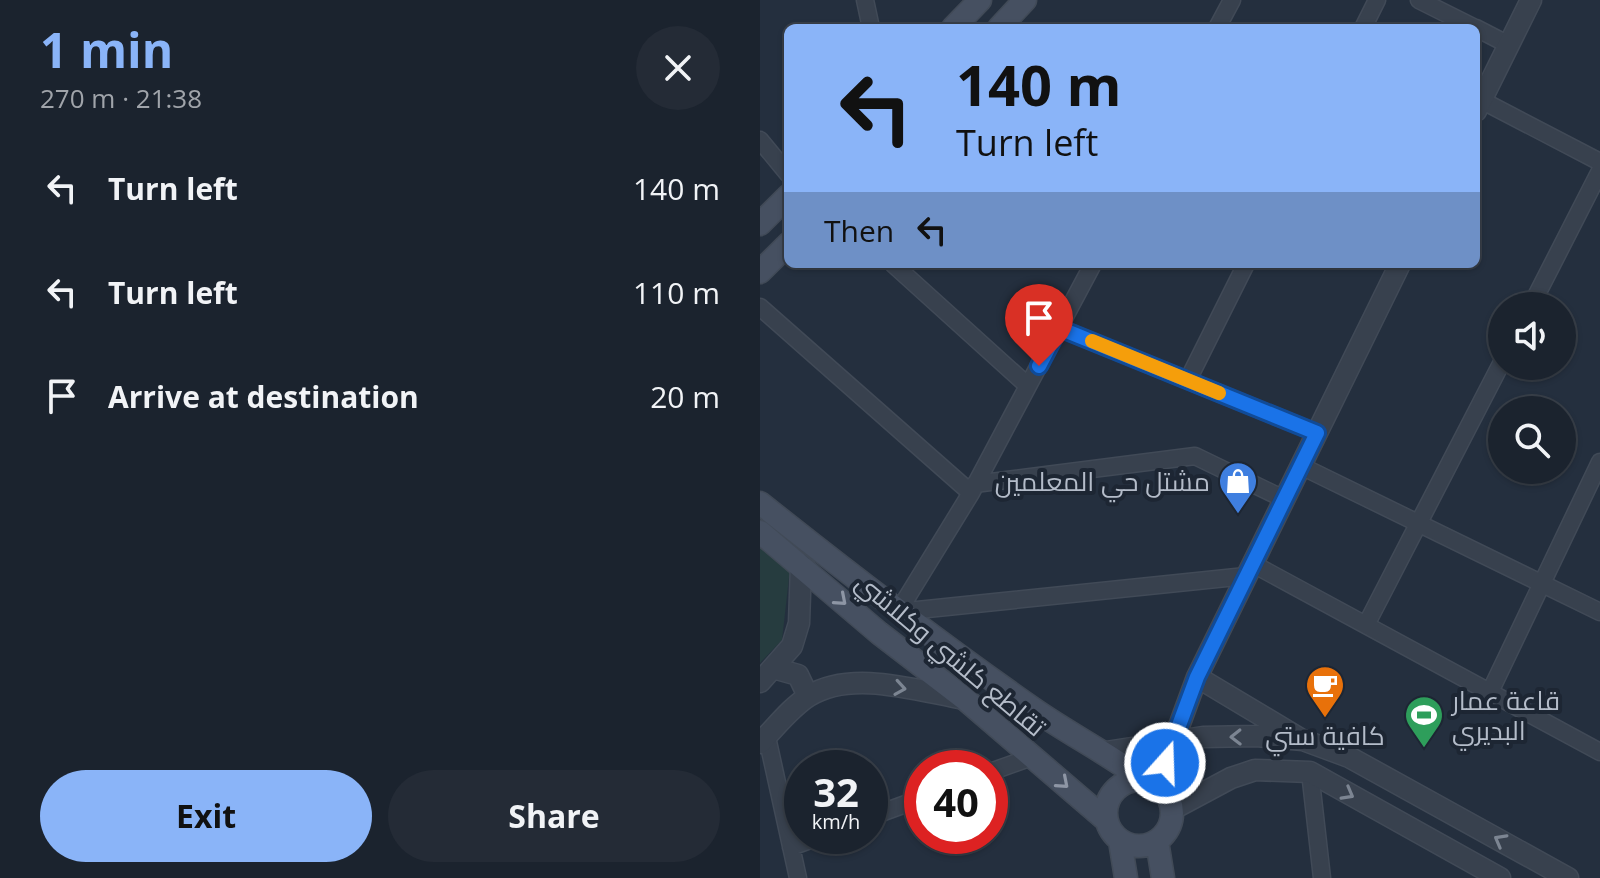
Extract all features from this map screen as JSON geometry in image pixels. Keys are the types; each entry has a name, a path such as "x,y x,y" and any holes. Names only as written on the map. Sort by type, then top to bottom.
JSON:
{"main road":[{"path":"957,24 980,0"},
{"path":"1003,24 1025,0"},
{"path":"760,224 784,200"},
{"path":"760,272 784,248"},
{"path":"760,503 898,612 1036,711 1106,752 1151,783 1170,799 1173,809 1166,832 1157,841 1145,846 1132,846 1120,841 1111,831 1106,820 1106,807 1111,795 1120,786 1132,781 1151,783"},
{"name":"تقاطع كلشي وكلاشي","path":"760,532 879,633 965,699 1106,820"},
{"path":"1120,841 1126,878"},
{"path":"1157,841 1163,878"}],"street":[{"path":"865,0 870,24"},
{"path":"1219,24 1232,0"},
{"path":"1365,24 1377,0"},
{"path":"1419,0 1468,24"},
{"path":"1480,104 1531,0"},
{"path":"1480,30 1509,45"},
{"path":"1480,106 1600,162"},
{"path":"760,140 784,169"},
{"path":"1538,292 1600,171"},
{"path":"897,268 1028,386"},
{"path":"898,612 973,489 1089,268"},
{"path":"1188,380 1244,268"},
{"path":"1151,783 1173,740 1197,677 1398,268"},
{"path":"760,307 973,489 1195,456 1284,499"},
{"path":"1059,328 1317,433"},
{"path":"1366,625 1493,380"},
{"path":"1490,692 1600,462"},
{"path":"1301,466 1600,612"},
{"path":"766,675 792,646 799,623 801,565"},
{"path":"898,612 1249,570 1366,625 1600,752"},
{"path":"766,675 798,675 808,696"},
{"path":"1197,677 1303,740 1362,764 1568,878"},
{"path":"784,820 763,740 808,696 842,682 868,682 965,699"},
{"path":"1106,752 1173,740 1256,736 1303,740"},
{"path":"1008,766 1032,757"},
{"path":"1173,809 1231,778 1255,770 1310,772 1500,878"},
{"path":"1310,772 1322,878"},
{"path":"793,854 798,878"}],"green space":[{"path":"760,545 790,569 782,640 760,663"}],"slow traffic":[{"path":"1092,341 1219,393"}],"place":[{"name":"مشتل حي المعلمين","path":"1238,515"},
{"name":"كافية ستي","path":"1325,719"},
{"name":"قاعة عمار البديري","path":"1424,749"}],"route":[{"path":"1039,366 1059,328 1317,433 1197,677 1165,763"}]}
